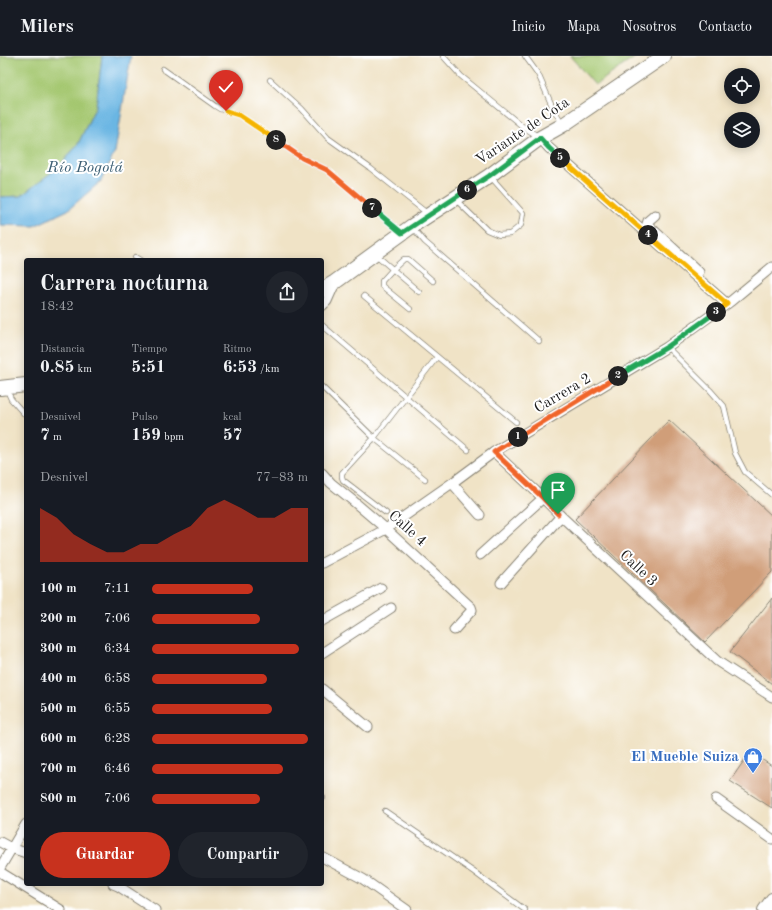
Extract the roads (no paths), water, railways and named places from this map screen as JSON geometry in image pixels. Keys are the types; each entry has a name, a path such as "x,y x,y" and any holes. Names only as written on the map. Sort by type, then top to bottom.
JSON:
{"main road":[{"name":"Variante de Cota","path":"324,289 407,230 489,176 540,138 563,125 664,56"},
{"path":"3,388 24,385"},
{"path":"764,910 772,899"}],"street":[{"path":"540,138 549,148 729,303"},
{"path":"655,215 648,221 647,224 729,303"},
{"name":"Carrera 2","path":"324,562 386,529 452,484 494,452 667,347 729,303 772,267"},
{"path":"324,304 327,301 335,282"},
{"name":"Calle 3","path":"494,452 560,516 717,661 772,697"},
{"name":"Calle 4","path":"324,475 331,483 386,529 472,608 472,610 454,630"},
{"path":"452,484 480,515"},
{"path":"480,555 543,498"},
{"path":"501,583 560,516"},
{"path":"324,620 381,588"},
{"path":"324,652 391,608"},
{"path":"324,691 368,727"},
{"path":"716,799 772,840"},
{"path":"0,868 24,827"},
{"path":"0,842 24,852"},
{"path":"324,858 363,879 407,910"},
{"path":"0,872 61,910"},
{"path":"119,886 155,910"}],"lane":[{"path":"443,56 460,76 522,126 540,138"},
{"path":"525,56 538,74 553,108 563,125"},
{"path":"163,69 215,106 239,115 302,158 327,170 407,230 426,242 539,341"},
{"path":"270,80 302,110 328,138 370,168 429,215"},
{"path":"454,198 487,230 499,236 510,234 521,224 523,213 489,176"},
{"path":"374,253 419,292"},
{"path":"410,309 382,286 382,281 404,259 408,259 433,281"},
{"path":"364,296 516,422"},
{"path":"324,327 468,450"},
{"path":"667,347 724,406 735,453 745,472 772,495"},
{"path":"386,513 343,480 342,473 374,438 437,357"},
{"path":"3,388 24,414"},
{"path":"324,389 374,438 425,479"},
{"path":"385,811 474,872 525,910"}],"water":[{"name":"Río Bogotá","path":"102,56 131,56 115,152 101,181 68,210 34,226 0,225 0,197 21,196 61,165 78,144 96,106"}],"place":[{"name":"El Mueble Suiza","path":"753,774"}]}
